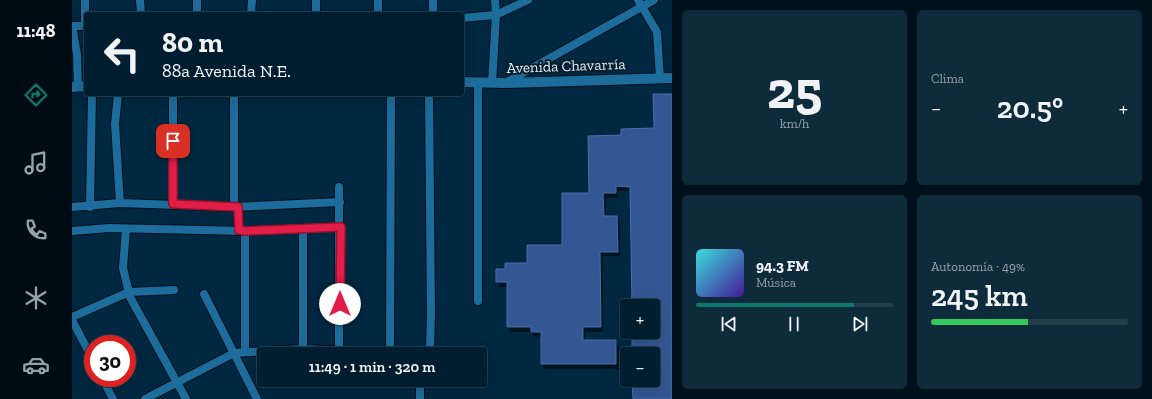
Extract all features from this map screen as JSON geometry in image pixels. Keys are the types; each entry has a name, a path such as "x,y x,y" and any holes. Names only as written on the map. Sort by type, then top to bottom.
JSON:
{"street":[{"path":"85,0 85,12"},
{"path":"140,0 141,12"},
{"path":"197,0 197,12"},
{"path":"252,0 252,12"},
{"path":"316,0 316,12"},
{"path":"378,0 378,12"},
{"path":"432,12 433,0"},
{"path":"492,83 496,15 495,0"},
{"path":"464,18 496,15 528,0"},
{"path":"504,84 639,3 654,0"},
{"path":"639,3 657,32 660,78"},
{"path":"79,86 77,54 72,26 84,26"},
{"name":"Avenida Chavarría","path":"464,82 504,84 672,78"},
{"path":"478,82 478,301"},
{"path":"90,207 92,96"},
{"path":"118,96 115,124 120,203"},
{"path":"172,96 173,204"},
{"path":"234,96 236,207 242,231 245,351"},
{"path":"390,96 390,347"},
{"path":"428,347 429,96"},
{"path":"339,187 341,227 339,347"},
{"path":"72,207 90,207 120,203 236,207 340,202"},
{"path":"72,231 126,229 242,231 341,227"},
{"path":"303,228 303,347"},
{"path":"126,229 123,268 129,292 186,399"},
{"path":"72,317 129,292 174,290"},
{"path":"204,294 257,399"},
{"path":"72,320 84,343"},
{"path":"145,399 234,353 257,351"},
{"path":"107,387 113,399"},
{"path":"420,387 420,399"}],"building":[{"path":"653,94 672,94 672,399 633,399 632,387 660,387 660,347 632,347 632,339 660,339 660,299 632,299 630,187 616,186 616,193 603,193 604,216 617,216 618,252 600,252 601,327 583,327 583,340 616,340 616,364 541,364 541,332 531,332 531,327 507,327 507,282 496,282 496,269 505,269 505,263 527,263 527,245 562,245 562,193 589,193 588,136 621,135 621,129 654,128"}],"route":[{"path":"173,141 173,204 238,207 239,230 245,231 341,227 340,304"}]}
